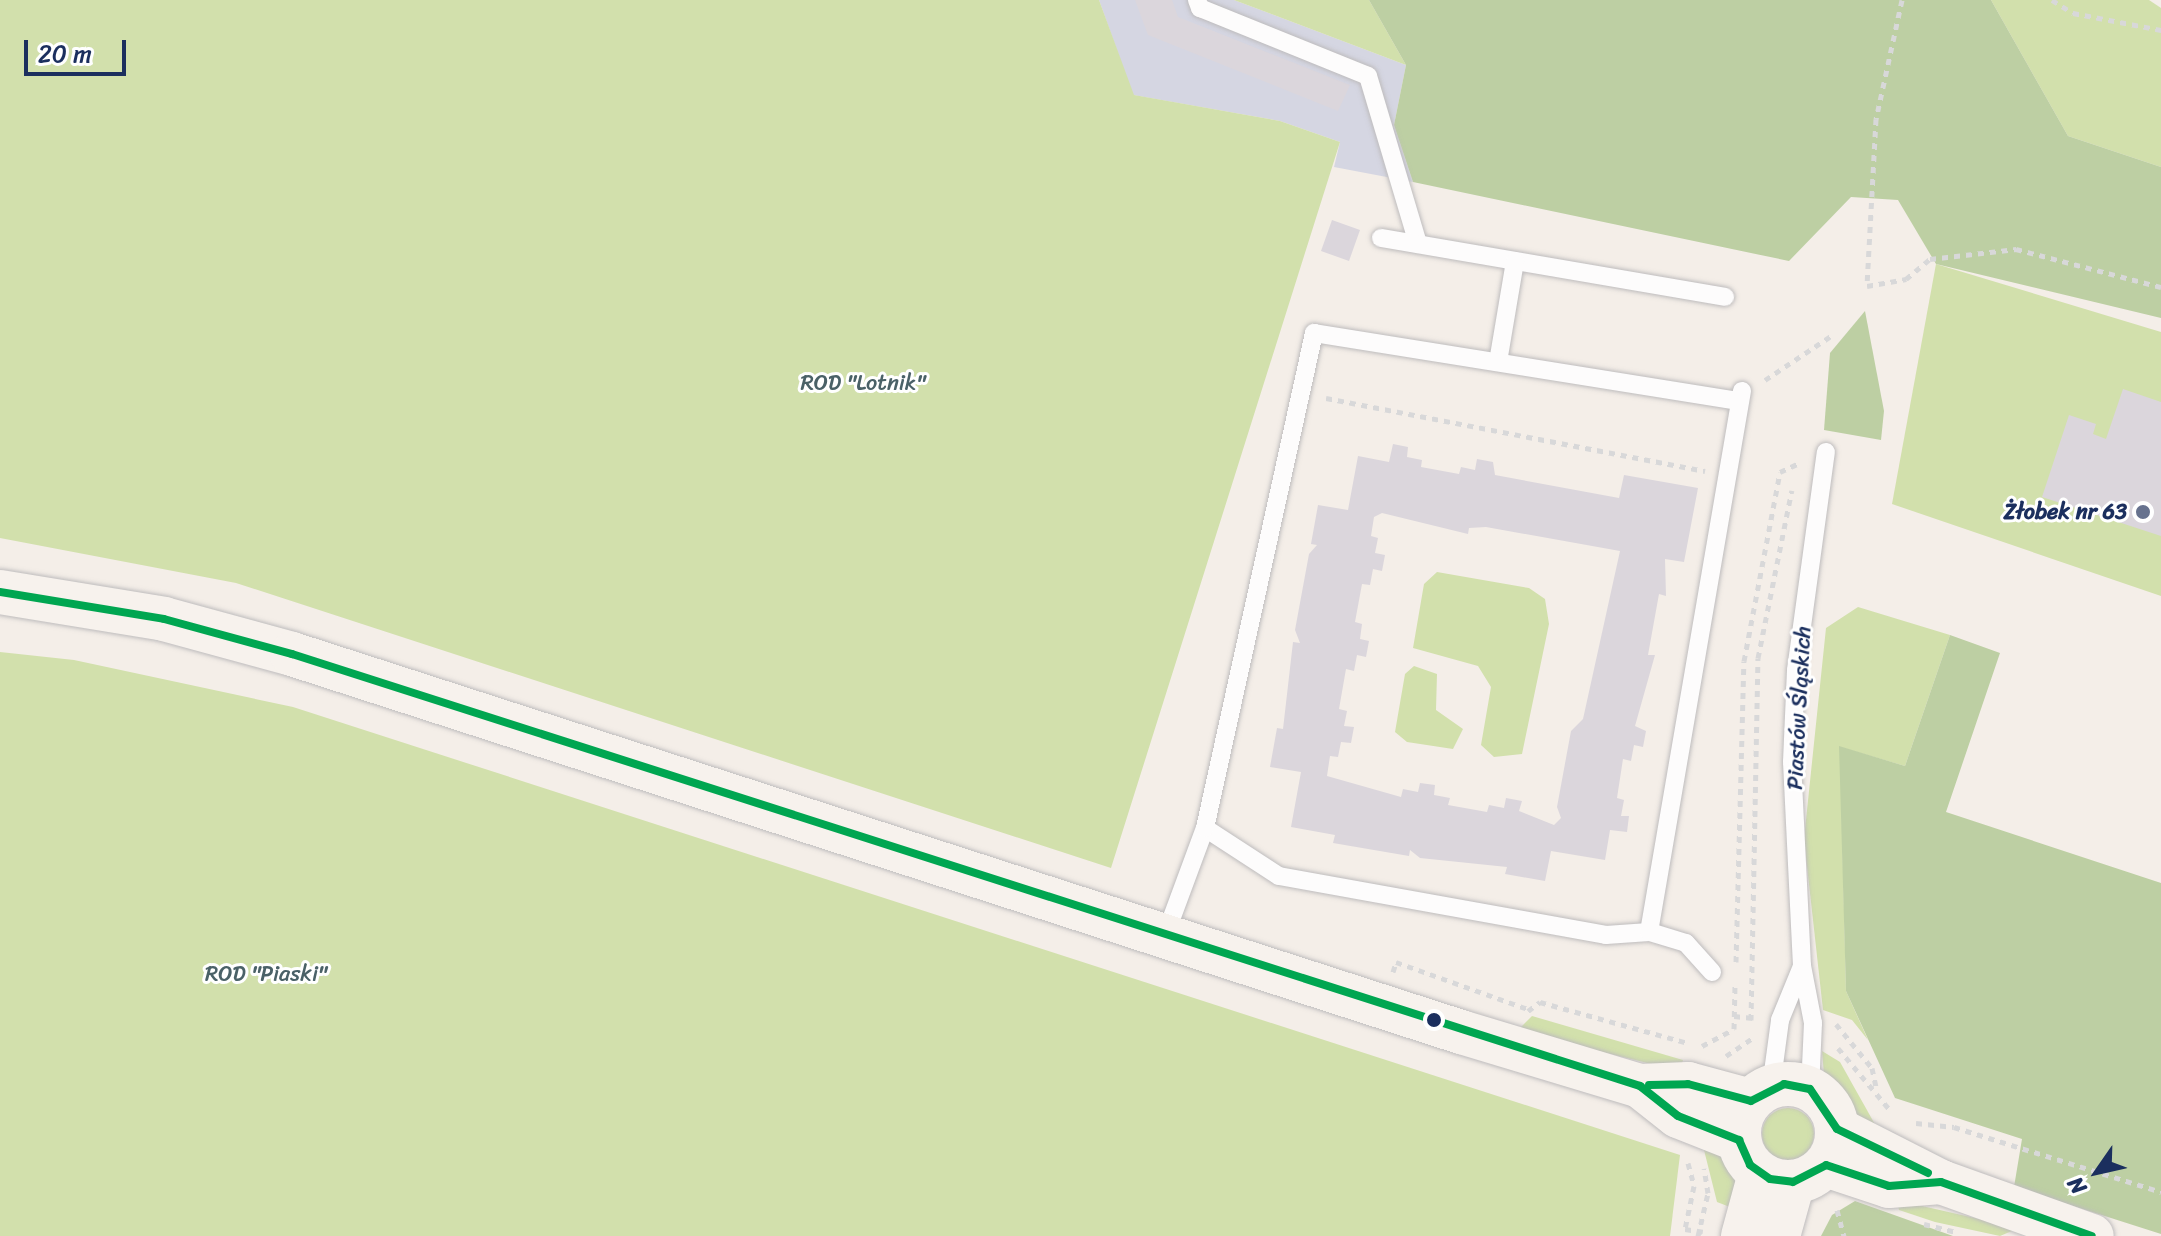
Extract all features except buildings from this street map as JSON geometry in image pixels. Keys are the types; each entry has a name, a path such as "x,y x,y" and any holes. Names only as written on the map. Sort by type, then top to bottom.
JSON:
{"street":[{"path":"0,592 164,619 292,654 1640,1086 1688,1084 1776,1136 1941,1182 2092,1236"},
{"name":"Piastów Śląskich","path":"1728,1235 1776,1136"},
{"name":"Piastów Śląskich","path":"1776,1136 1778,1236"}],"lane":[{"path":"1197,0 1200,8 1368,76 1418,244"},
{"path":"1381,238 1725,297"},
{"path":"1498,362 1515,261"},
{"path":"1165,936 1205,828 1305,394 1314,333 1741,396 1649,932"},
{"name":"Piastów Śląskich","path":"1776,1136 1813,1023 1802,966 1796,670 1817,455"},
{"path":"1205,828 1279,876 1606,935 1649,932 1686,943 1712,972"},
{"name":"Piastów Śląskich","path":"1776,1136 1780,1020 1802,966"}],"path":[{"path":"1902,0 1876,119 1867,286 1906,279 1930,259 2016,249 2161,287"},
{"path":"2052,0 2073,13 2161,30"},
{"path":"1741,396 1831,336"},
{"path":"1305,394 1729,476"},
{"path":"1699,1047 1734,1029 1744,661 1780,472 1817,455"},
{"path":"1715,1064 1751,1037 1758,658 1785,512 1817,455"},
{"path":"1396,962 1512,1000 1543,1018"},
{"path":"1842,1025 1872,1068 1876,1088"},
{"path":"1828,1043 1876,1088 1898,1118"},
{"path":"1910,1121 1954,1127 2161,1192"},
{"path":"1699,1234 1708,1186 1776,1136"},
{"path":"1682,1150 1694,1186 1685,1229 1699,1234 1728,1235"},
{"path":"1836,1209 1844,1236"}],"shaded area":[{"path":"1099,0 1234,0 1406,65 1394,125 1413,182 1334,167 1340,142 1280,121 1133,95"}],"green space":[{"name":"ROD \"Lotnik\"","path":"0,0 1099,0 1134,95 1280,121 1340,142 1111,868 236,583 0,538"},
{"path":"1234,0 1369,0 1406,65"},
{"path":"1369,0 1991,0 2068,136 2161,167 2161,318 1936,264 1898,200 1851,197 1789,261 1413,182 1394,125 1406,65"},
{"path":"1991,0 2149,0 2161,8 2161,167 2068,136"},
{"path":"1936,264 2161,332 2161,596 1892,504"},
{"path":"1865,311 1884,411 1881,440 1824,430 1830,353"},
{"path":"1437,572 1529,588 1545,599 1549,624 1522,754 1494,757 1481,745 1491,687 1478,666 1413,648 1424,584"},
{"path":"1858,607 1950,635 1905,766 1840,747 1846,991 1868,1040 1852,1020 1823,1010 1804,839 1826,628"},
{"path":"1950,635 2000,653 1946,812 2161,883 2161,1234 2014,1187 2022,1139 1895,1098 1846,991 1839,746 1905,766"},
{"name":"ROD \"Piaski\"","path":"0,652 74,660 293,707 1680,1155 1670,1236 0,1236"},
{"path":"1414,666 1437,674 1436,710 1463,729 1453,749 1407,742 1395,732 1405,674"},
{"path":"1532,1016 1683,1060 1680,1071 1517,1031"},
{"path":"1822,1051 1840,1062 1877,1128 1849,1114 1824,1075"},
{"path":"1788,1108 1806,1116 1814,1134 1806,1152 1788,1160 1770,1152 1762,1134 1770,1116"},
{"path":"1702,1142 1732,1159 1740,1211 1717,1202"},
{"path":"1896,1198 2019,1228 2000,1236 1935,1222 1899,1210"},
{"path":"1855,1201 1953,1236 1821,1236 1832,1215"}],"transit line":[{"path":"0,592 164,619 292,654 1640,1086 1678,1116 1739,1140 1750,1165 1770,1179 1793,1182 1826,1165 1889,1186 1941,1182 2092,1236"},
{"path":"1649,1085 1688,1084 1751,1101 1784,1084 1810,1089 1837,1129 1928,1173"}],"place":[{"name":"Żłobek nr 63","path":"2143,512"}]}
